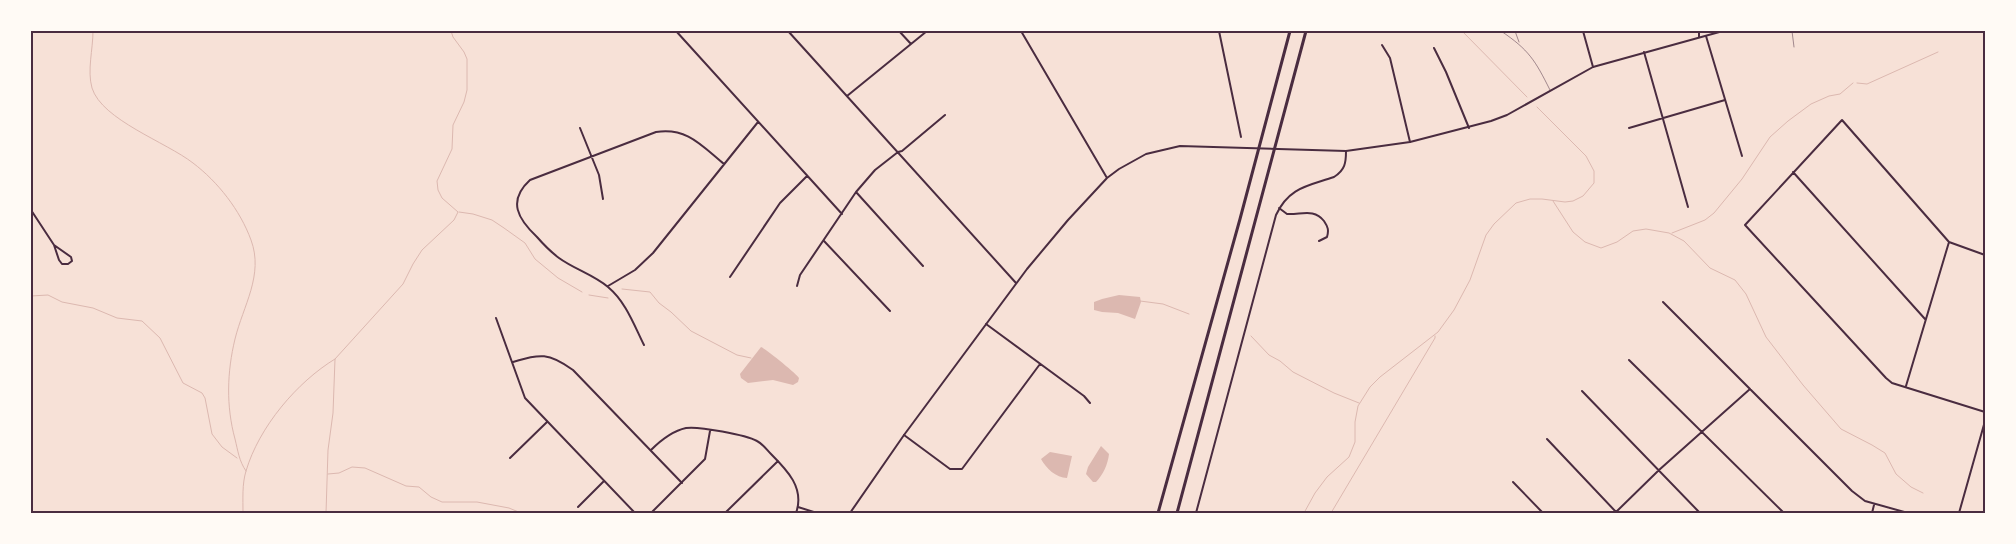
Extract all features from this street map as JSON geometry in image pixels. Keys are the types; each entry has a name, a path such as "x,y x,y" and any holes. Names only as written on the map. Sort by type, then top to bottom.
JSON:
{"highway":[{"path":"1158,513 1290,31"},
{"path":"1177,513 1306,31"}],"street":[{"path":"676,31 842,214"},
{"path":"788,31 1016,284"},
{"path":"899,31 911,44"},
{"path":"846,97 927,31"},
{"path":"1021,31 1107,178"},
{"path":"1219,31 1241,137"},
{"path":"1583,31 1593,67"},
{"path":"1699,31 1699,38"},
{"path":"850,513 904,435 1054,235 1107,178 1137,158 1169,149 1194,146 1346,151 1410,142 1469,128 1507,114 1593,67 1723,31"},
{"path":"1706,36 1742,156"},
{"path":"1382,45 1390,58 1410,142"},
{"path":"1434,48 1469,128"},
{"path":"1644,52 1688,207"},
{"path":"1629,128 1725,100"},
{"path":"798,286 800,275 856,192 875,170 902,151 945,115"},
{"path":"1985,255 1949,242 1842,120 1745,225 1886,378 1906,387 1985,412"},
{"path":"608,286 634,270 653,253 758,122"},
{"path":"580,128 599,174 603,199"},
{"path":"644,345 624,305 608,286 551,252 525,226 518,215 518,197 521,188 530,180 656,132 670,130 691,137 724,164"},
{"path":"1196,513 1279,208 1293,192 1340,173 1346,164 1346,151"},
{"path":"1793,172 1925,319"},
{"path":"730,277 780,203 807,176"},
{"path":"856,192 923,266"},
{"path":"1279,208 1287,214 1310,212 1321,217 1329,231 1327,236 1319,241"},
{"path":"31,210 54,245 58,260 62,264 68,264 72,260 71,257 54,245"},
{"path":"824,241 890,310"},
{"path":"1906,387 1949,242"},
{"path":"1663,302 1852,491 1874,505 1908,513"},
{"path":"496,318 525,398 635,513"},
{"path":"986,324 1084,396 1090,403"},
{"path":"513,362 536,356 558,359 573,370 682,483"},
{"path":"1629,360 1784,513"},
{"path":"904,435 950,470 958,470 966,465 1040,364"},
{"path":"1547,439 1616,512 1659,470 1702,434 1750,389"},
{"path":"1582,391 1700,513"},
{"path":"1959,513 1985,421"},
{"path":"510,458 547,422"},
{"path":"650,450 667,435 687,428 741,434 759,442 788,470 797,486 798,507 796,513"},
{"path":"651,513 706,459 710,431"},
{"path":"725,513 778,461"},
{"path":"578,507 604,481"},
{"path":"1513,482 1543,513"},
{"path":"1872,513 1874,505"},
{"path":"798,507 817,513"}],"lane":[{"path":"1500,31 1520,44 1534,59 1550,90"},
{"path":"1515,31 1520,44"},
{"path":"1792,31 1794,47"}],"shaded area":[{"path":"1119,295 1140,297 1141,302 1135,319 1118,313 1094,310 1094,302"},
{"path":"761,347 775,356 797,376 799,378 798,382 793,385 773,380 748,383 741,378 740,374"},
{"path":"1101,446 1109,454 1101,476 1096,482 1093,482 1086,474 1088,467"},
{"path":"1050,452 1072,456 1067,478 1055,474 1041,459"}],"waterway":[{"path":"93,31 90,74 92,88 98,100 121,120 181,155 211,179 234,207 251,240 254,253 254,278 235,339 229,376 229,402 232,427 239,456 246,471"},
{"path":"326,513 328,450 333,413 335,359 403,284 422,250 454,220 458,212 442,198 438,190 437,181 452,149 453,125 464,102 467,90 467,59 451,31"},
{"path":"1462,31 1527,97"},
{"path":"1857,83 1867,84 1938,52"},
{"path":"1672,233 1705,220 1714,213 1742,179 1770,137 1788,121 1811,104 1829,96 1840,94 1853,83"},
{"path":"1304,513 1327,477 1349,457 1355,442 1355,422 1358,406 1370,387 1438,332 1454,310 1470,280 1486,235 1494,224 1516,203 1530,199 1573,201 1583,196 1594,183 1594,171 1586,156 1537,107"},
{"path":"1553,201 1573,232 1585,242 1601,248 1617,242 1633,231 1646,229 1669,233 1684,241 1710,268 1735,280 1746,294 1766,337 1803,385 1841,429 1885,453 1896,474 1911,487 1923,493"},
{"path":"459,212 492,220 525,243 535,259 558,278 582,292"},
{"path":"622,289 650,292 659,303 691,331 737,355 751,358"},
{"path":"31,296 48,295 62,302 93,308 117,318 142,321 160,338 183,383 202,393 205,398 212,434 222,447 237,458"},
{"path":"589,295 608,298"},
{"path":"1140,301 1163,304 1189,314"},
{"path":"1251,336 1269,355 1293,372 1334,393 1359,403"},
{"path":"1331,513 1435,336"},
{"path":"243,513 246,471 260,438 281,407 294,393 307,380 335,359"},
{"path":"328,474 339,473 352,467 365,468 406,486 419,487 431,497 442,502 477,502 509,508 521,513"}]}
